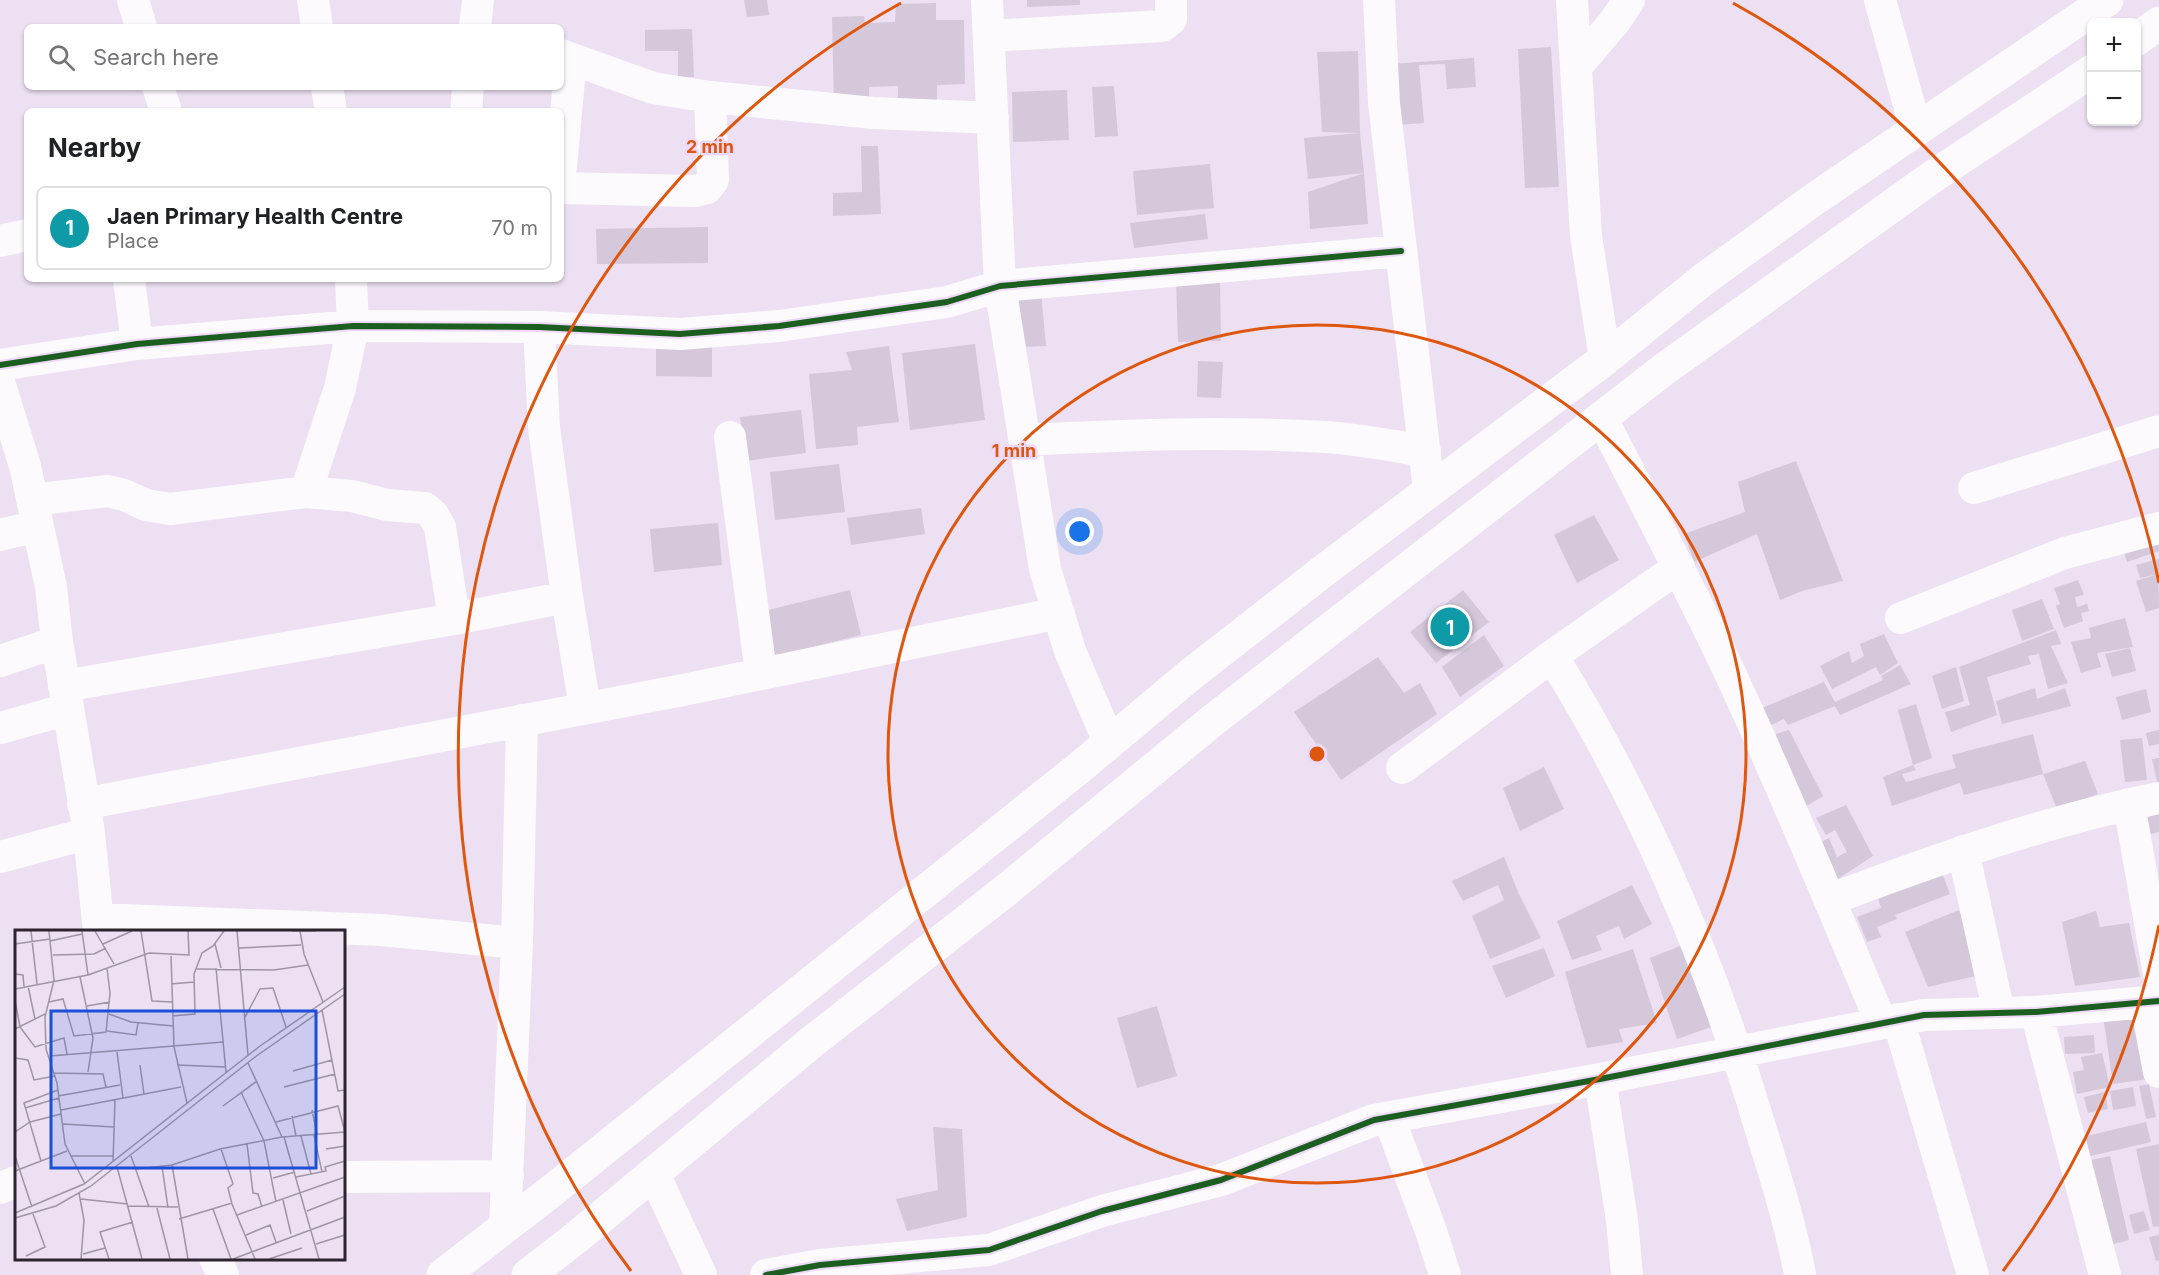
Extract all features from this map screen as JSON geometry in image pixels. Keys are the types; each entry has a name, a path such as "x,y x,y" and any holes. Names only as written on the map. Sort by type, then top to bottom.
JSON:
{"main road":[{"path":"443,1275 1190,675 1605,359 1704,279 1816,198 2107,0"},
{"path":"2141,36 2159,23"},
{"path":"538,1271 813,1041 1005,891 1212,721 1663,370 1935,175 2090,72"}],"street":[{"path":"133,0 140,24"},
{"path":"313,0 317,24"},
{"path":"987,0 1000,286 1046,569 1070,651 1109,742"},
{"path":"989,36 1162,26 1171,19 1171,0"},
{"path":"1379,0 1384,103 1429,491"},
{"path":"1572,0 1586,236 1605,359"},
{"path":"1576,67 1615,21 1629,0"},
{"path":"1880,0 1916,129"},
{"path":"564,108 566,57 653,88 710,97 874,113 993,118"},
{"path":"160,90 165,108"},
{"path":"328,90 330,108"},
{"path":"466,108 468,90"},
{"path":"564,188 695,191 707,188 713,180 710,97"},
{"path":"0,242 24,235"},
{"path":"0,365 137,344 353,326 539,327 680,334 780,326 947,302 1000,286 1401,251"},
{"path":"129,282 137,344"},
{"path":"306,492 340,388 353,326 351,282"},
{"path":"539,327 544,428 585,708"},
{"path":"0,385 25,466 51,587 57,642 86,818 99,925 343,930"},
{"path":"1602,419 1679,567 1780,784 1829,900 1889,1020 1973,1275"},
{"path":"1974,488 2159,431"},
{"path":"1025,440 1162,434 1270,435 1328,437 1425,451"},
{"path":"730,437 761,673"},
{"path":"0,535 35,513 108,491 146,505 170,509 306,492 352,496 387,505 425,508 433,515 440,527 454,619"},
{"path":"1901,618 2065,553 2159,528"},
{"path":"1402,768 1552,656 1679,567"},
{"path":"0,728 66,698 567,597"},
{"path":"0,857 86,818 522,720 1059,613"},
{"path":"0,661 57,642"},
{"path":"1552,656 1586,711 1622,778 1677,898 1738,1051 1792,1232 1800,1275"},
{"path":"505,1227 517,944 522,720"},
{"path":"1829,900 1963,851 2129,804 2159,798"},
{"path":"2129,804 2159,974"},
{"path":"1963,851 2000,1013"},
{"path":"345,930 392,931 517,944"},
{"path":"766,1275 820,1265 907,1266 991,1262 1102,1211 1221,1180 1374,1120 1600,1079 1889,1020 1924,1015 2036,1012 2153,1002 2159,1072"},
{"path":"2036,1012 2105,1275"},
{"path":"1600,1079 1622,1220 1627,1275"},
{"path":"1389,1118 1445,1275"},
{"path":"654,1174 702,1275"},
{"path":"345,1177 508,1176"},
{"path":"0,1188 15,1182"},
{"path":"216,1260 223,1275"}],"building":[{"path":"744,0 767,0 769,15 747,17"},
{"path":"1027,0 1080,0 1080,5 1027,7"},
{"path":"936,3 936,20 964,20 965,84 937,85 937,100 898,101 898,86 869,87 869,103 834,104 832,17 864,16 865,23 895,22 896,4"},
{"path":"692,29 694,77 678,77 678,51 645,51 645,30"},
{"path":"1551,47 1559,187 1525,188 1518,49"},
{"path":"1358,51 1360,133 1322,132 1317,52"},
{"path":"1474,58 1476,87 1447,89 1445,64 1419,65 1424,123 1396,125 1391,64"},
{"path":"1114,86 1118,136 1095,137 1092,87"},
{"path":"1067,90 1069,140 1013,142 1012,92"},
{"path":"1360,133 1364,173 1308,179 1304,138"},
{"path":"861,146 878,146 881,214 833,216 833,193 862,192"},
{"path":"1210,164 1214,208 1137,215 1133,171"},
{"path":"1364,173 1368,224 1310,229 1308,192"},
{"path":"1205,214 1208,239 1134,248 1130,223"},
{"path":"708,227 708,263 597,264 596,229"},
{"path":"1220,277 1221,341 1178,342 1176,278"},
{"path":"1041,292 1046,346 1023,347 1018,293"},
{"path":"975,344 985,420 910,430 902,353"},
{"path":"889,346 899,422 857,427 858,445 816,449 809,374 852,370 846,352"},
{"path":"656,347 712,347 712,377 656,376"},
{"path":"1198,361 1223,362 1221,398 1197,397"},
{"path":"801,410 806,453 746,461 740,417"},
{"path":"1796,461 1843,581 1802,591 1780,600 1757,534 1694,562 1684,534 1745,512 1738,482"},
{"path":"839,464 845,512 775,520 770,472"},
{"path":"921,508 925,534 851,545 847,518"},
{"path":"1594,515 1619,560 1577,583 1554,535"},
{"path":"718,523 722,565 654,572 650,529"},
{"path":"2159,534 2159,551 2127,562 2122,546"},
{"path":"2159,559 2159,574 2140,578 2136,565"},
{"path":"2158,574 2159,608 2146,612 2136,581"},
{"path":"2078,580 2084,595 2075,597 2077,607 2087,604 2089,611 2081,613 2083,621 2064,628 2056,606 2060,604 2054,588"},
{"path":"850,590 861,635 775,656 764,611"},
{"path":"1463,590 1489,622 1436,663 1410,632"},
{"path":"2042,599 2054,629 2022,641 2012,610"},
{"path":"2125,618 2133,647 2097,653 2101,667 2081,673 2071,642 2091,638 2089,628"},
{"path":"2056,630 2061,644 2051,646 2068,683 2048,689 2039,654 2028,656 2031,664 1987,677 1997,715 1951,732 1945,712 1970,705 1959,667"},
{"path":"1884,634 1898,663 1880,675 1876,667 1832,689 1820,666 1849,651 1852,663 1864,656 1860,644"},
{"path":"1484,635 1504,666 1460,697 1442,667"},
{"path":"2130,648 2136,671 2112,677 2105,654"},
{"path":"1378,657 1404,693 1420,683 1437,714 1341,780 1294,712"},
{"path":"1900,665 1911,684 1840,715 1835,706 1788,725 1784,719 1765,728 1755,711 1824,682 1835,702 1883,680 1881,676"},
{"path":"1956,667 1964,701 1942,709 1932,676"},
{"path":"2035,688 2037,699 2065,688 2071,706 2002,724 1996,701"},
{"path":"2146,689 2151,712 2122,720 2116,697"},
{"path":"1916,704 1932,758 1913,765 1898,710"},
{"path":"1789,730 1823,796 1800,810 1767,737"},
{"path":"2159,730 2159,744 2149,746 2146,733"},
{"path":"2033,734 2043,774 1964,795 1960,783 1892,806 1883,777 1913,765 1916,770 1902,774 1906,782 1956,768 1952,755"},
{"path":"2142,738 2147,780 2125,782 2120,740"},
{"path":"2159,758 2159,786 2158,786 2152,759"},
{"path":"2085,761 2098,794 2057,809 2043,774"},
{"path":"1544,767 1564,809 1520,831 1503,788"},
{"path":"2159,804 2159,832 2137,837 2133,809"},
{"path":"1846,805 1873,856 1833,882 1812,847 1829,838 1837,857 1847,852 1835,830 1826,835 1816,818"},
{"path":"1504,857 1518,892 1541,938 1490,959 1472,916 1504,900 1498,885 1463,901 1452,881"},
{"path":"1939,865 1950,894 1895,915 1897,919 1877,927 1881,937 1867,942 1857,917 1881,908 1877,895"},
{"path":"1632,885 1652,924 1624,939 1619,926 1596,936 1602,950 1572,960 1557,921"},
{"path":"1959,910 1984,974 1928,987 1905,932"},
{"path":"2096,911 2100,927 2129,923 2140,977 2075,986 2062,922"},
{"path":"1688,943 1717,1025 1677,1039 1650,958"},
{"path":"1544,948 1555,976 1506,998 1492,966"},
{"path":"1633,949 1657,1023 1619,1029 1623,1042 1587,1048 1565,972"},
{"path":"1157,1006 1177,1076 1137,1088 1117,1018"},
{"path":"2139,1017 2149,1079 2113,1084 2104,1022"},
{"path":"2094,1035 2095,1053 2065,1054 2064,1037"},
{"path":"2102,1053 2110,1087 2077,1094 2073,1072 2084,1070 2081,1057"},
{"path":"2149,1084 2156,1117 2146,1119 2139,1086"},
{"path":"2133,1087 2136,1106 2113,1110 2110,1091"},
{"path":"2105,1092 2108,1109 2088,1113 2084,1097"},
{"path":"2146,1122 2151,1142 2082,1158 2078,1138"},
{"path":"933,1127 962,1129 967,1217 907,1231 896,1199 938,1190"},
{"path":"2159,1144 2159,1226 2153,1227 2136,1149"},
{"path":"2110,1156 2129,1240 2102,1247 2082,1162"},
{"path":"2144,1211 2150,1230 2134,1234 2129,1215"},
{"path":"2159,1235 2159,1260 2156,1261 2149,1237"}],"cycle path":[{"path":"0,365 137,344 353,326 539,327 680,334 779,326 947,302 1000,286 1401,251"},
{"path":"766,1275 820,1265 989,1250 1102,1211 1221,1180 1374,1120 1600,1079 1924,1015 2036,1012 2159,1001"}],"place":[{"name":"Jaen Primary Health Centre","path":"1450,627"}]}
